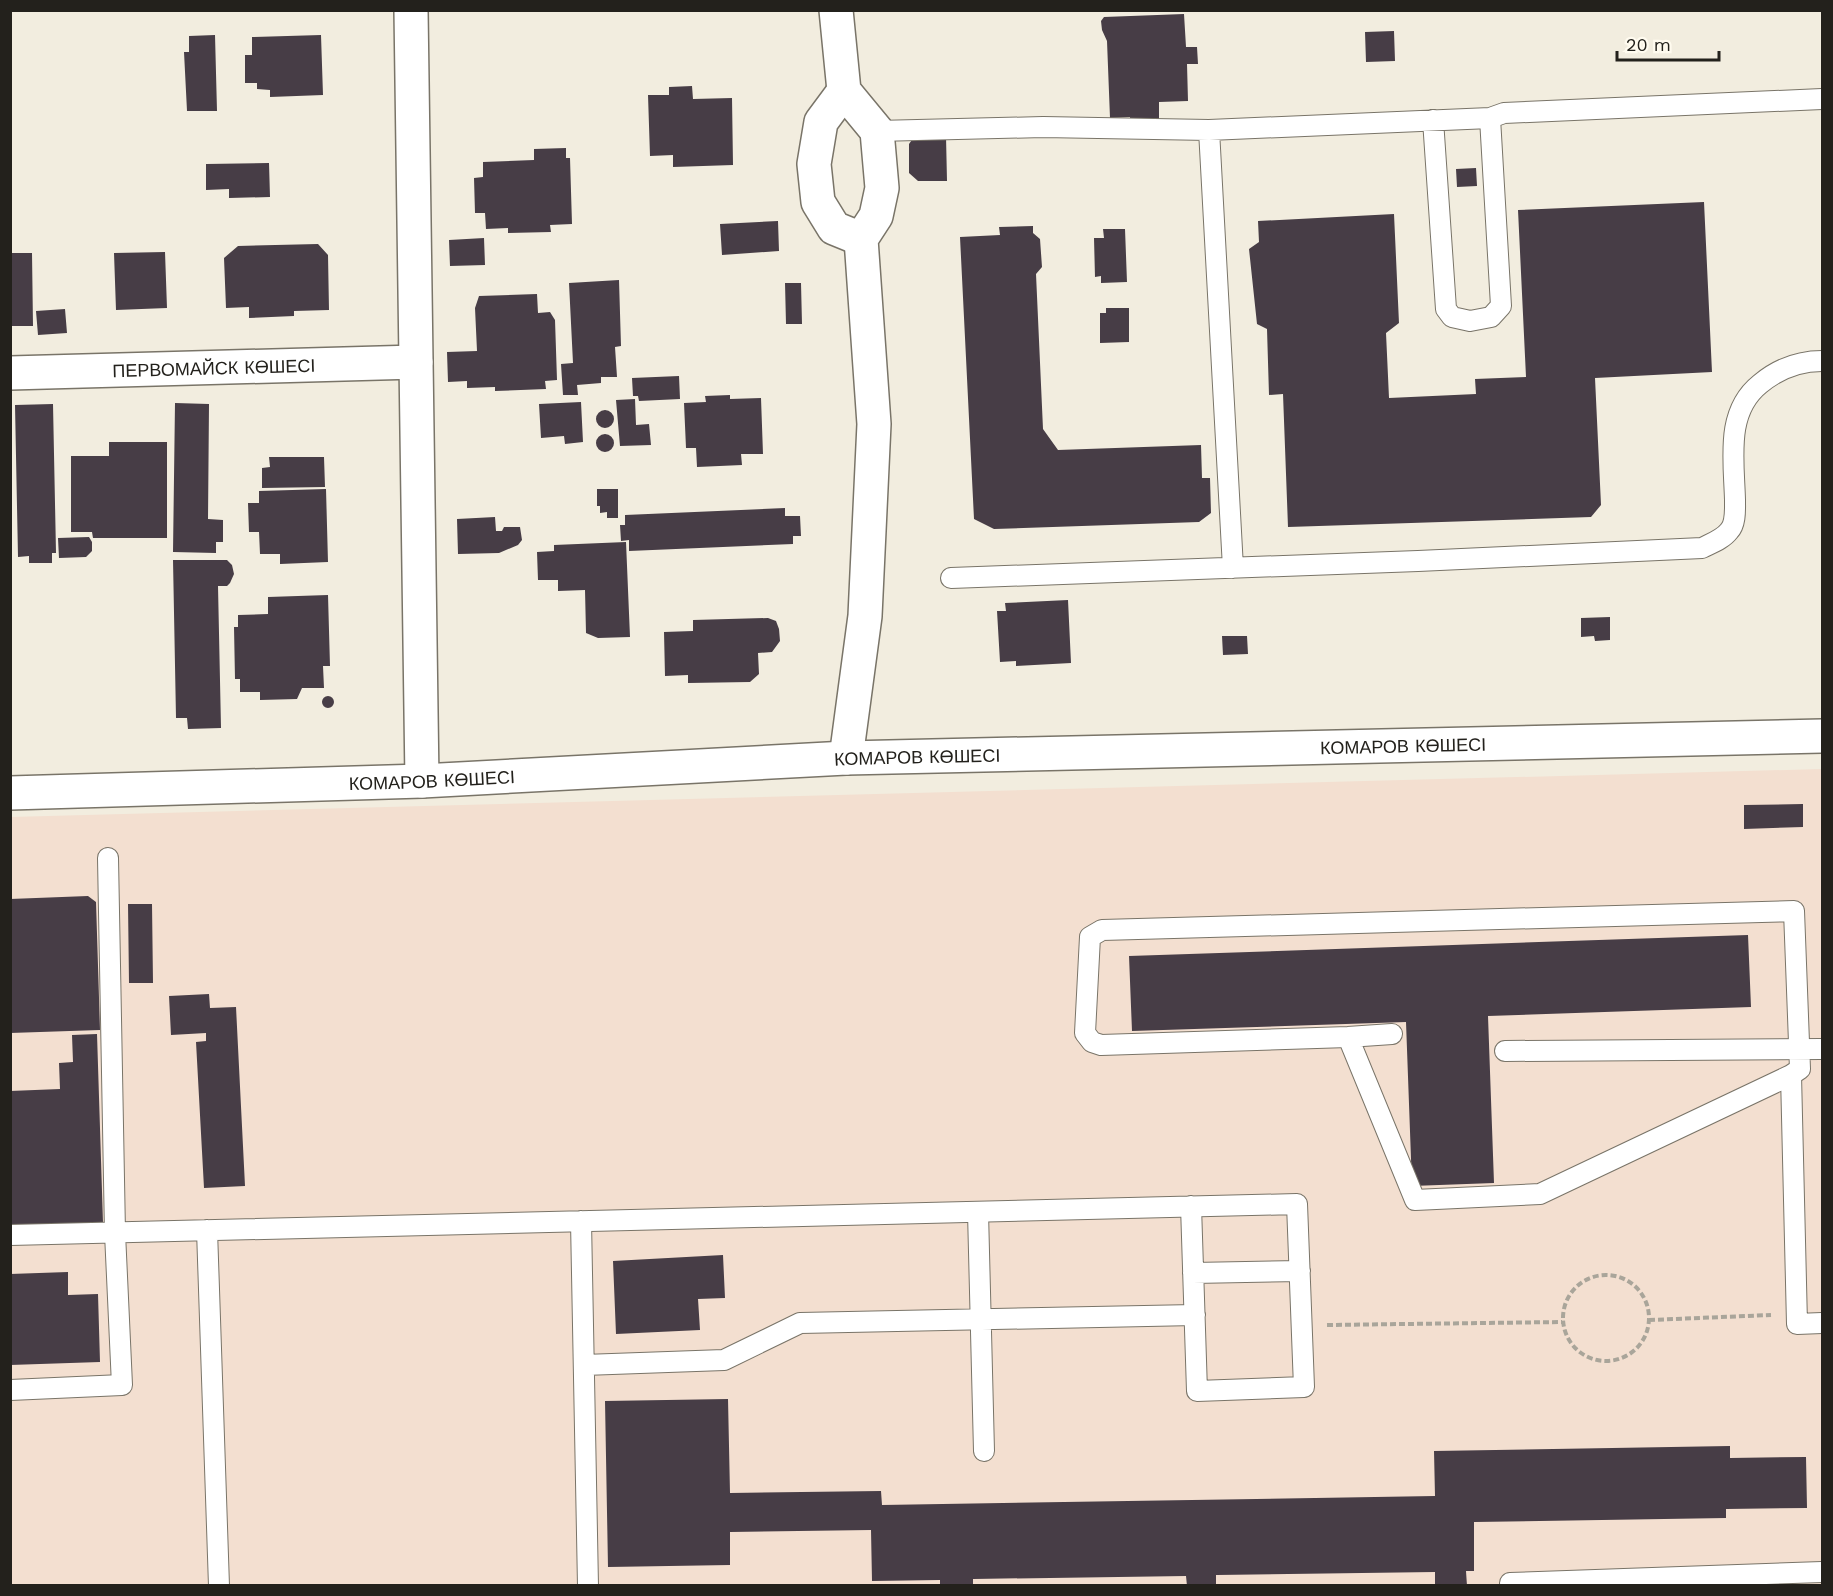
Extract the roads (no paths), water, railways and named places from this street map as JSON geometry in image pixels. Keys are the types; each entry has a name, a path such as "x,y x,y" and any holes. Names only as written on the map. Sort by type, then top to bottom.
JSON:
{"street":[{"path":"411,10 422,781"},
{"path":"836,10 844,90 877,131 882,188 876,216 861,239 874,424 865,615 846,758"},
{"path":"844,90 822,122 814,164 818,202 834,228 861,239"},
{"name":"ПЕРВОМАЙСК КӨШЕСІ","path":"10,373 416,362"},
{"name":"КОМАРОВ КӨШЕСІ","path":"10,794 422,781 846,758 1822,736"}],"lane":[{"path":"877,131 1043,127 1209,130 1490,118 1504,113 1822,99"},
{"path":"1433,120 1446,309 1452,317 1470,321 1491,317 1501,306 1490,118"},
{"path":"1209,130 1233,568"},
{"path":"951,578 1702,548 1720,539 1731,530 1735,513 1734,431 1740,409 1750,392 1774,372 1809,361 1822,361"},
{"path":"10,1390 122,1385 115,1233 108,858"},
{"path":"1348,1037 1415,1200 1540,1194 1800,1069 1794,911 1102,930 1090,937 1085,1033 1092,1042 1101,1045 1392,1034"},
{"path":"1505,1051 1799,1047 1822,1049"},
{"path":"1791,1075 1797,1324 1822,1323"},
{"path":"10,1235 1191,1206 1297,1204 1304,1387 1197,1391 1191,1206"},
{"path":"978,1212 984,1451"},
{"path":"581,1221 588,1586"},
{"path":"207,1230 219,1586"},
{"path":"1193,1273 1300,1270"},
{"path":"584,1365 724,1360 800,1323 1195,1315"},
{"path":"1510,1583 1822,1572"}]}
